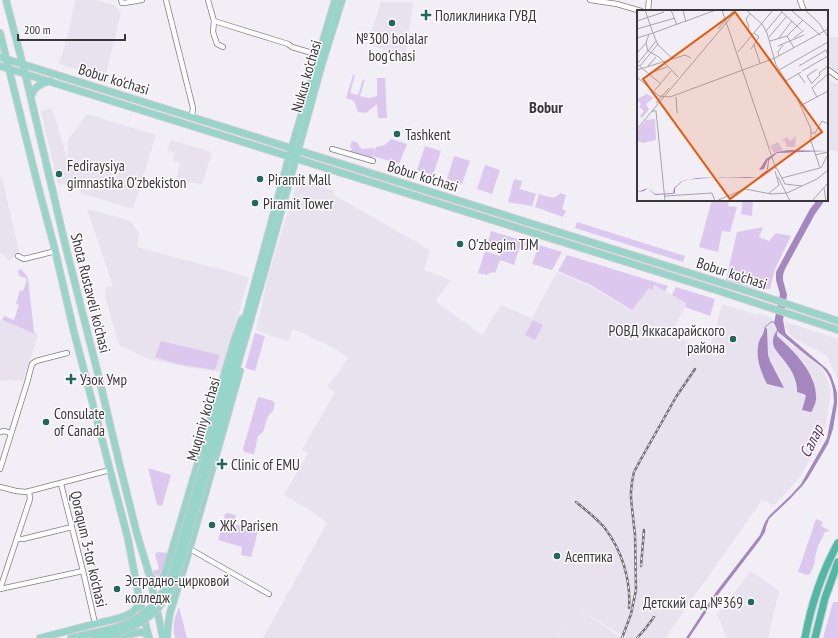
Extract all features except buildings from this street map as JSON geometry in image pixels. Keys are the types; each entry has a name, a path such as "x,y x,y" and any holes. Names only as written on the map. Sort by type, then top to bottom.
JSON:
{"highway":[{"path":"805,638 809,619 819,588 828,563 838,543"},
{"path":"815,638 825,598 838,562"}],"main road":[{"name":"Shota Rustaveli ko'chasi","path":"6,0 120,466 137,534 150,576 163,638"},
{"name":"Nukus ko'chasi","path":"295,149 335,0"},
{"name":"Nukus ko'chasi","path":"292,158 342,0"},
{"name":"Shota Rustaveli ko'chasi","path":"0,33 1,46 7,59 56,251 74,332 128,539 139,598 149,638"},
{"name":"Bobur ko'chasi","path":"0,57 760,294 838,322"},
{"name":"Bobur ko'chasi","path":"0,66 757,303 838,330"},
{"path":"31,99 35,88 50,81"},
{"path":"207,131 210,122"},
{"name":"Muqimiy ko'chasi","path":"71,638 111,629 129,623 141,616 159,599 168,584 208,456 260,277 292,158"},
{"path":"447,206 445,201 450,198"},
{"path":"150,576 155,581 161,580 165,574 235,338 260,277"},
{"path":"167,638 169,618 248,343 260,277"},
{"path":"757,303 762,300 760,294"},
{"name":"Muqimiy ko'chasi","path":"94,638 122,631 141,622 156,610 168,594 174,583 178,570 208,456"},
{"path":"170,557 172,562 176,565 182,565 186,562"},
{"path":"40,638 128,615 138,605 139,598"},
{"path":"109,621 113,624 116,633 112,638"},
{"path":"112,638 141,632 146,634 149,638"}],"street":[{"path":"121,0 122,3 124,3 142,0"},
{"path":"166,0 193,108 192,116"},
{"path":"208,0 214,21 213,32 218,44 223,47"},
{"path":"590,0 617,4 638,10"},
{"path":"648,10 649,0"},
{"path":"800,0 804,10"},
{"path":"214,21 319,55"},
{"path":"828,70 838,77"},
{"path":"332,149 373,161"},
{"path":"18,256 24,260 56,251"},
{"path":"0,469 32,364 36,361 67,353"},
{"path":"0,432 4,431 11,434"},
{"path":"0,487 20,492 30,491 110,470"},
{"name":"Qoraqum 3-tor ko'chasi","path":"61,484 94,619"},
{"path":"0,589 30,500 30,491"},
{"path":"17,539 23,539 72,527"},
{"path":"190,549 269,594"},
{"path":"0,589 83,571"}],"shaded area":[{"path":"75,0 96,0 114,5 121,13 105,78 59,64 69,31"},
{"name":"№300 bolalar bog'chasi","path":"381,2 413,2 405,57 368,44"},
{"path":"838,37 838,72 832,68 828,62 828,38"},
{"path":"353,75 355,75 350,93 358,95 363,79 365,80 360,96 369,98 377,96 377,78 385,78 387,118 378,118 377,104 366,113 358,112 354,101 346,98"},
{"path":"828,79 838,84 838,152 828,149"},
{"path":"52,108 70,167 67,154 68,140 87,114 156,135 133,209 80,193 78,179 74,180 74,182 58,185 41,111"},
{"path":"391,139 407,144 399,164 373,156 376,147 385,145"},
{"path":"171,140 212,152 202,185 176,179 180,163 173,161 175,152 167,151"},
{"path":"352,141 357,142 362,149 375,148 372,159 348,152 352,150 350,146"},
{"path":"425,146 441,151 433,175 417,170"},
{"path":"454,156 470,161 462,184 447,179"},
{"path":"485,165 500,170 492,194 477,189"},
{"path":"0,177 2,178 19,251 10,261 0,252"},
{"path":"298,179 335,191 334,195 430,250 424,270 451,280 435,301 482,335 501,305 532,318 557,272 590,286 631,310 649,288 654,285 687,303 671,333 708,352 715,333 722,304 758,315 758,313 765,315 772,318 774,328 789,343 822,368 831,389 828,413 823,437 810,460 796,482 774,505 762,500 665,638 626,638 577,608 622,638 557,638 565,623 556,638 263,638 327,523 310,510 284,495 308,453 302,450 335,392 327,386 339,372 348,357 326,344 293,329 288,342 256,330 269,273"},
{"path":"514,179 522,181 520,189 536,194 532,206 508,202"},
{"path":"560,193 566,195 562,209 566,211 563,217 535,207 539,194 548,197 556,197"},
{"path":"712,201 729,201 728,206 737,207 730,232 722,231 718,252 699,247"},
{"path":"743,201 753,201 752,216 741,214"},
{"name":"Салар","path":"816,201 824,201 815,214 785,269 783,280 787,295 783,320 786,334 827,369 831,375 837,393 837,404 833,429 828,444 808,478 790,499 769,519 765,532 760,540 717,596 689,638 686,638 716,592 760,535 769,516 801,484 827,438 834,402 833,389 827,373 822,367 777,331 777,336 790,348 808,371 815,387 816,400 812,411 802,410 806,396 797,392 796,381 792,373 773,345 777,330 774,323 780,294 776,280 776,272 810,209"},
{"path":"87,209 131,222 139,233 137,247 249,277 221,372 186,367 149,359 119,345 105,296 106,287 113,286"},
{"path":"577,222 685,256 683,262 575,228"},
{"path":"763,227 759,237 769,241 776,233 791,236 775,269 770,289 757,289 726,280 737,232"},
{"path":"491,231 534,244 531,251 520,247 514,265 500,260 495,273 492,272 486,275 478,273 485,251 500,256 502,251 487,245"},
{"path":"539,245 562,252 552,270 532,264"},
{"path":"567,255 668,286 665,291 654,285 652,290 649,288 632,310 591,285 558,271"},
{"path":"21,269 28,278 34,332 38,335 2,320 4,316 14,320 19,305 16,304 20,290 23,291 27,280 26,278 19,276 18,271"},
{"path":"676,287 715,299 710,316 685,307 686,303 672,295"},
{"path":"0,319 38,335 23,381 0,381"},
{"path":"533,320 543,325 535,340 525,335"},
{"path":"786,322 838,339 838,379 826,355 794,339 784,326"},
{"path":"765,327 767,329 768,355 784,388 767,384 760,368 758,345"},
{"path":"255,333 265,336 255,371 245,368"},
{"path":"161,341 220,355 215,370 177,364 155,357"},
{"path":"258,397 273,401 275,403 273,411 268,416 263,432 258,436 254,454 252,454 244,452 243,449"},
{"path":"148,468 171,475 162,506 157,505"},
{"path":"225,514 236,515 233,524 258,531 251,557 241,555 242,547 218,540"},
{"path":"816,519 823,522 821,526 830,531 825,532 818,546 815,562 810,574 807,575 798,572"},
{"path":"158,552 168,553 163,569 157,576 154,575 153,571 159,569 155,554"},
{"name":"Детский сад №369","path":"751,571 779,591 768,638 727,638 717,614"},
{"path":"833,602 838,602 838,638 823,638"},
{"path":"179,607 187,638 175,638 174,622"}],"waterway":[{"path":"765,327 771,322 774,322"}],"railway":[{"path":"622,638 631,614 636,590 635,535 631,499 634,472 676,397 695,369"},
{"path":"576,502 604,527 616,545 627,576 629,608"},
{"path":"641,566 644,530"},
{"path":"637,638 654,617"}],"place":[{"name":"Поликлиника ГУВД","path":"426,15"},
{"name":"№300 bolalar bog'chasi","path":"392,23"},
{"name":"Tashkent","path":"397,134"},
{"name":"Fediraysiya gimnastika O'zbekiston","path":"59,174"},
{"name":"Piramit Mall","path":"260,179"},
{"name":"Piramit Tower","path":"255,203"},
{"name":"O'zbegim TJM","path":"460,244"},
{"name":"РОВД Яккасарайского района","path":"733,339"},
{"name":"Узок Умр","path":"71,379"},
{"name":"Consulate of Canada","path":"46,422"},
{"name":"Clinic of EMU","path":"222,464"},
{"name":"ЖК Parisen","path":"212,525"},
{"name":"Асептика","path":"557,556"},
{"name":"Эстрадно-цирковой колледж","path":"117,589"},
{"name":"Детский сад №369","path":"751,602"}],"district":[{"name":"Bobur","path":"546,107"}]}
